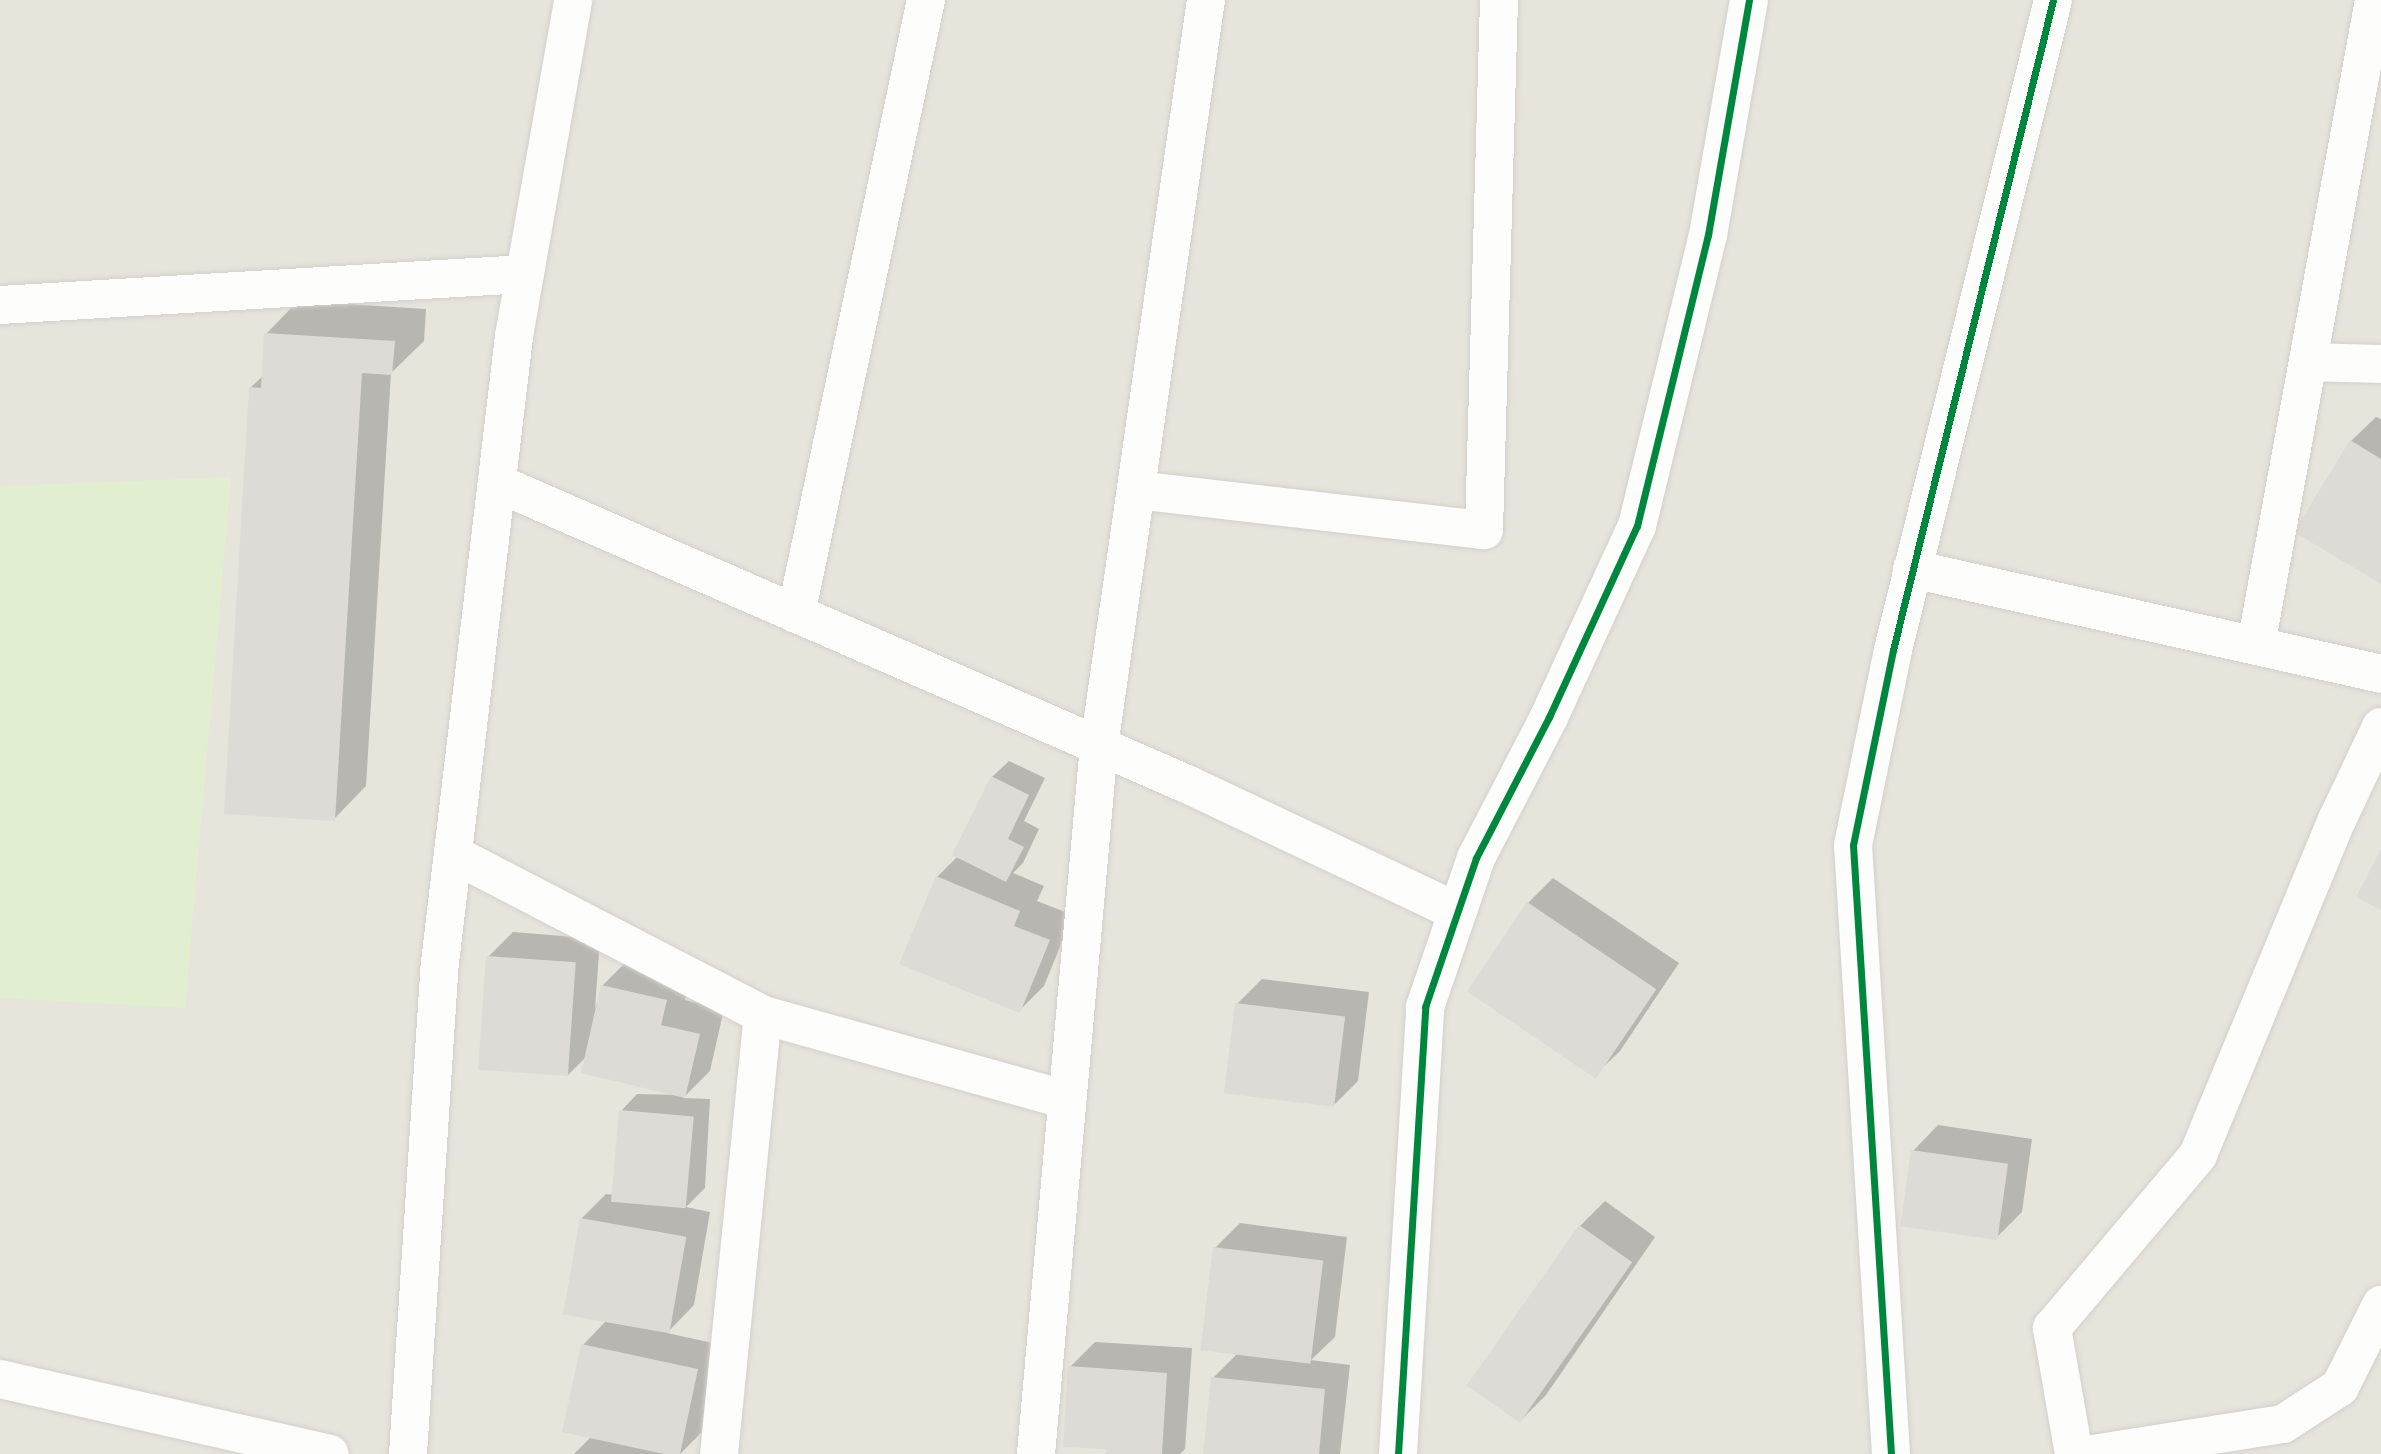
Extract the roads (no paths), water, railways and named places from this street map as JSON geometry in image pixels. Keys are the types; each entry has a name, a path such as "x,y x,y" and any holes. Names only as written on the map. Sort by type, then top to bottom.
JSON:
{"street":[{"path":"408,1454 439,971 525,274 573,0"},
{"path":"796,614 926,0"},
{"path":"1036,1454 1099,746 1206,0"},
{"path":"1137,490 1484,530 1499,0"},
{"path":"1398,1454 1425,1007 1476,858 1549,718 1637,526 1708,235 1749,0"},
{"path":"1891,1454 1853,845 1912,569 2053,0"},
{"path":"2256,645 2374,0"},
{"path":"0,304 525,274"},
{"path":"2308,362 2381,364"},
{"path":"497,484 1099,746 1458,912"},
{"path":"1912,569 2381,674"},
{"path":"2074,1454 2052,1328 2197,1155 2337,820 2381,727"},
{"path":"453,854 763,1014 1067,1100"},
{"path":"719,1454 763,1014"},
{"path":"2093,1454 2283,1424 2340,1387 2381,1305"},
{"path":"0,1379 330,1454"}]}
